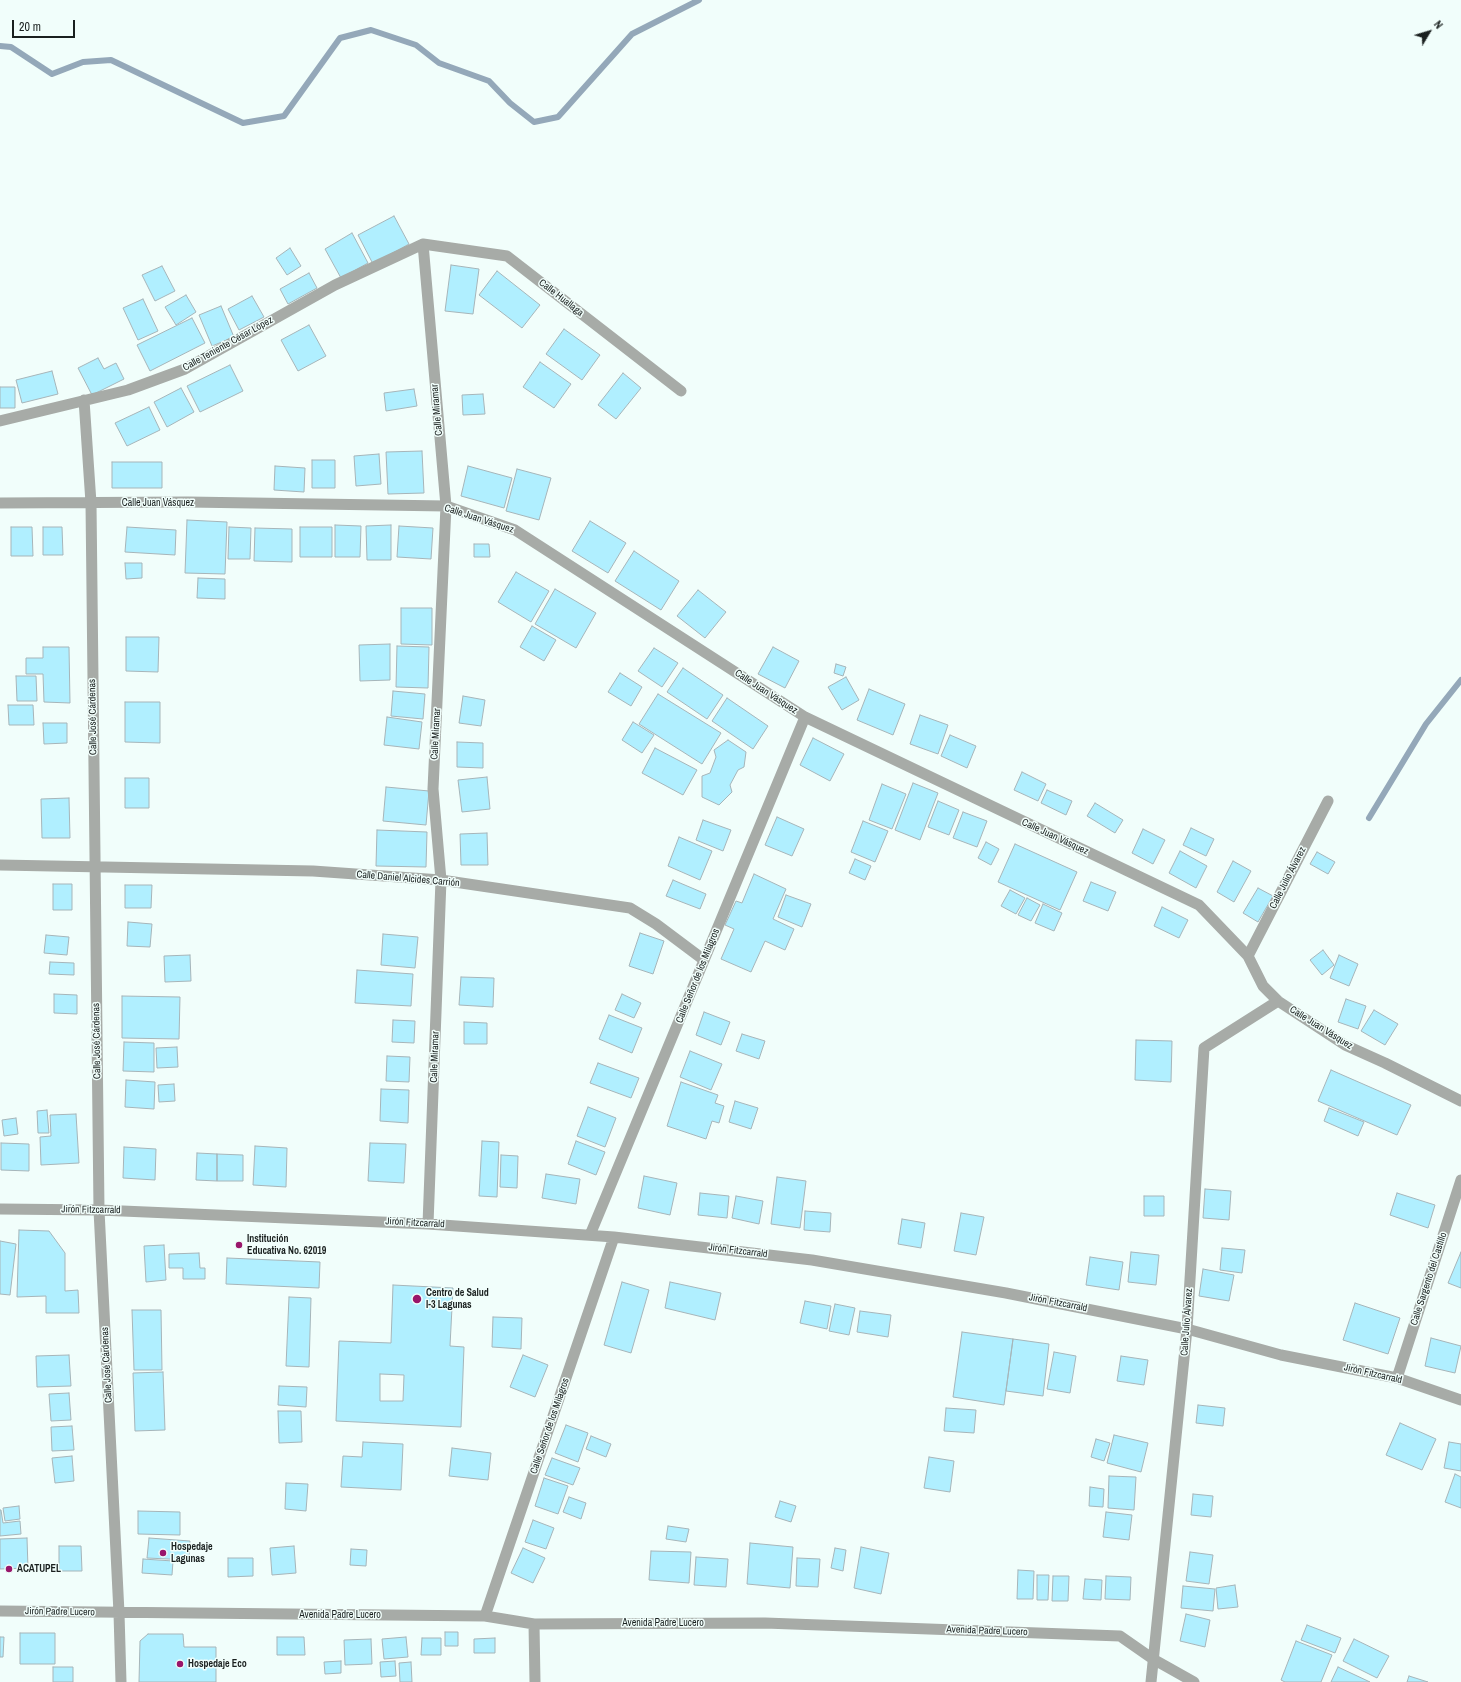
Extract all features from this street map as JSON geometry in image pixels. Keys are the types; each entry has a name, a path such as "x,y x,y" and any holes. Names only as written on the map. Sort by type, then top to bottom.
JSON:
{"street":[{"name":"Calle Huallaga","path":"423,244 507,256 682,391"},
{"name":"Calle Teniente César López","path":"0,421 128,390 185,369 335,285 423,244"},
{"name":"Calle Miramar","path":"423,244 446,506 433,790 441,880 428,1224"},
{"name":"Calle José Cárdenas","path":"84,400 91,503 99,1210 119,1613 121,1682"},
{"name":"Calle Juan Vásquez","path":"0,503 188,502 446,506 516,530 805,717 1199,905 1248,956 1263,986 1278,1001 1345,1045 1461,1101"},
{"name":"Calle Señor de los Milagros","path":"590,1235 805,717"},
{"name":"Calle Julio Álvarez","path":"1248,956 1328,801"},
{"name":"Calle Daniel Alcides Carrión","path":"0,865 313,871 441,880 630,908 656,924 704,960"},
{"name":"Calle Julio Álvarez","path":"1151,1682 1187,1329 1204,1048 1278,1001"},
{"name":"Calle Sargento del Castillo","path":"1397,1378 1461,1180"},
{"name":"Jirón Fitzcarrald","path":"0,1209 99,1210 428,1224 614,1237 812,1260 916,1276 1187,1329 1281,1354 1397,1378 1461,1400"},
{"name":"Calle Señor de los Milagros","path":"485,1616 614,1237"},
{"name":"Jirón Padre Lucero","path":"0,1611 119,1613"},
{"name":"Avenida Padre Lucero","path":"119,1613 485,1616 534,1624 765,1623 1120,1636 1153,1660 1194,1682"},
{"path":"534,1624 535,1682"}],"building":[{"path":"394,216 409,244 373,264 358,235"},
{"path":"352,233 368,263 341,278 325,249"},
{"path":"290,248 301,266 287,275 276,258"},
{"path":"451,265 479,269 473,314 445,311"},
{"path":"162,266 175,291 155,301 142,275"},
{"path":"497,271 540,305 522,328 479,295"},
{"path":"309,273 317,288 288,304 280,289"},
{"path":"186,295 196,312 176,325 165,307"},
{"path":"252,296 264,317 239,330 228,309"},
{"path":"143,299 158,331 138,340 123,308"},
{"path":"221,306 234,337 212,346 199,315"},
{"path":"192,318 205,343 150,371 137,345"},
{"path":"309,325 326,356 298,371 281,340"},
{"path":"564,329 600,355 582,380 546,354"},
{"path":"98,358 104,369 116,363 124,379 92,395 78,368"},
{"path":"540,362 571,384 554,408 523,387"},
{"path":"230,365 243,391 200,412 187,386"},
{"path":"52,371 58,394 22,403 16,380"},
{"path":"623,373 641,388 616,419 598,405"},
{"path":"0,387 15,387 15,408 0,408"},
{"path":"181,388 194,412 167,427 154,402"},
{"path":"414,389 417,406 386,411 384,393"},
{"path":"483,394 485,414 463,415 462,395"},
{"path":"149,407 160,430 127,446 115,423"},
{"path":"422,451 424,493 388,494 386,452"},
{"path":"379,454 381,484 356,486 354,456"},
{"path":"312,460 335,460 335,488 312,488"},
{"path":"112,462 162,462 162,488 112,488"},
{"path":"275,466 305,468 304,492 274,490"},
{"path":"468,466 512,478 504,508 461,496"},
{"path":"517,469 551,478 539,520 506,511"},
{"path":"187,520 227,522 225,574 185,573"},
{"path":"590,521 626,543 608,573 572,551"},
{"path":"335,525 361,526 360,557 335,557"},
{"path":"391,525 391,560 367,560 366,526"},
{"path":"399,526 433,528 431,559 397,557"},
{"path":"11,527 32,527 33,556 11,556"},
{"path":"43,527 62,527 63,555 43,555"},
{"path":"127,527 176,530 175,555 125,552"},
{"path":"229,527 251,528 250,559 228,559"},
{"path":"300,527 332,527 332,557 300,557"},
{"path":"255,528 292,529 292,562 254,561"},
{"path":"474,544 489,544 490,557 474,557"},
{"path":"634,551 679,581 661,610 615,581"},
{"path":"125,563 142,563 142,578 126,579"},
{"path":"516,572 549,591 531,622 498,602"},
{"path":"198,578 225,579 225,599 197,598"},
{"path":"555,589 596,613 576,648 535,624"},
{"path":"698,590 726,612 705,638 677,616"},
{"path":"401,608 432,608 432,645 401,644"},
{"path":"532,626 556,640 544,661 520,647"},
{"path":"126,637 159,637 158,672 126,671"},
{"path":"390,644 390,680 360,681 359,645"},
{"path":"397,646 429,647 428,688 396,687"},
{"path":"43,647 69,647 70,703 44,702 43,674 26,674 26,658 43,658"},
{"path":"773,647 799,661 785,688 758,674"},
{"path":"654,648 678,663 662,687 638,671"},
{"path":"836,664 846,667 843,676 834,673"},
{"path":"683,668 723,695 707,719 667,692"},
{"path":"620,673 642,687 631,706 608,692"},
{"path":"16,676 36,676 37,701 17,701"},
{"path":"846,677 859,700 842,710 828,687"},
{"path":"869,689 905,704 893,735 857,720"},
{"path":"393,691 425,694 423,719 391,716"},
{"path":"658,694 721,733 702,764 639,724"},
{"path":"463,696 485,700 481,726 459,723"},
{"path":"727,698 768,726 753,749 712,721"},
{"path":"125,702 160,702 160,743 125,742"},
{"path":"8,705 33,705 34,725 9,725"},
{"path":"920,715 948,725 938,754 910,744"},
{"path":"387,717 422,722 419,749 384,745"},
{"path":"633,722 654,735 642,753 622,740"},
{"path":"43,723 67,723 67,743 44,744"},
{"path":"950,735 976,746 967,768 941,756"},
{"path":"813,738 844,754 830,781 800,765"},
{"path":"728,740 746,752 744,767 738,770 730,785 732,792 719,805 702,797 702,776 710,773 716,757 714,750"},
{"path":"457,742 483,743 483,768 457,767"},
{"path":"655,748 697,770 683,795 642,773"},
{"path":"1022,772 1046,784 1038,801 1014,790"},
{"path":"487,777 490,809 462,812 458,780"},
{"path":"125,778 149,778 149,808 125,808"},
{"path":"913,783 938,793 920,840 895,830"},
{"path":"882,784 906,794 892,829 869,820"},
{"path":"386,787 429,791 426,825 383,821"},
{"path":"1047,790 1072,801 1066,815 1041,803"},
{"path":"69,798 70,838 42,838 41,799"},
{"path":"938,801 959,810 949,835 928,827"},
{"path":"1095,803 1123,820 1115,833 1087,816"},
{"path":"963,812 987,821 977,847 953,838"},
{"path":"777,817 804,829 792,856 765,845"},
{"path":"703,820 731,830 723,851 696,840"},
{"path":"863,821 888,831 875,862 851,852"},
{"path":"1191,828 1214,839 1206,856 1183,845"},
{"path":"1143,829 1165,840 1153,864 1132,853"},
{"path":"377,830 427,832 426,867 376,866"},
{"path":"487,833 488,865 461,865 460,834"},
{"path":"679,837 712,851 700,880 668,866"},
{"path":"986,842 999,849 991,865 978,858"},
{"path":"1015,844 1077,872 1060,910 998,882"},
{"path":"1180,851 1207,866 1196,888 1169,873"},
{"path":"1317,852 1335,862 1328,874 1310,864"},
{"path":"855,859 871,866 865,880 849,873"},
{"path":"1233,861 1251,871 1234,902 1217,892"},
{"path":"754,874 786,889 773,919 794,929 785,950 765,941 751,972 721,959 734,929 725,925 736,901 742,903"},
{"path":"673,880 706,894 700,909 666,896"},
{"path":"1091,882 1116,892 1108,911 1083,901"},
{"path":"53,884 72,884 72,910 53,910"},
{"path":"125,885 152,885 151,908 125,908"},
{"path":"1258,888 1273,896 1258,922 1243,913"},
{"path":"1010,890 1025,898 1016,914 1001,906"},
{"path":"786,895 811,904 802,927 778,917"},
{"path":"1027,898 1040,905 1031,921 1018,915"},
{"path":"1043,904 1062,913 1054,931 1035,923"},
{"path":"1162,907 1188,920 1179,938 1154,926"},
{"path":"128,922 152,924 150,947 127,946"},
{"path":"640,933 664,941 653,974 629,966"},
{"path":"383,934 418,937 415,968 381,965"},
{"path":"46,935 69,937 67,955 44,953"},
{"path":"1323,950 1334,965 1322,975 1310,960"},
{"path":"190,955 191,981 165,982 164,956"},
{"path":"1339,955 1358,964 1349,986 1330,978"},
{"path":"50,962 74,963 74,975 49,974"},
{"path":"357,970 413,974 411,1006 355,1003"},
{"path":"461,977 494,978 493,1007 459,1005"},
{"path":"54,994 77,995 77,1014 54,1013"},
{"path":"622,994 641,1003 634,1018 615,1010"},
{"path":"122,996 180,997 179,1039 122,1038"},
{"path":"1346,999 1366,1006 1358,1029 1338,1022"},
{"path":"1374,1010 1398,1024 1385,1045 1361,1031"},
{"path":"704,1012 730,1022 721,1045 696,1035"},
{"path":"609,1015 642,1028 632,1053 599,1039"},
{"path":"393,1020 415,1021 414,1043 392,1042"},
{"path":"464,1022 487,1023 487,1044 464,1044"},
{"path":"742,1034 765,1041 759,1059 736,1051"},
{"path":"1136,1040 1172,1041 1171,1082 1135,1080"},
{"path":"124,1042 154,1043 154,1072 123,1071"},
{"path":"177,1047 178,1067 157,1068 156,1048"},
{"path":"690,1051 722,1064 711,1090 680,1077"},
{"path":"387,1056 410,1057 409,1082 386,1081"},
{"path":"598,1063 639,1078 631,1098 590,1083"},
{"path":"1331,1070 1411,1105 1397,1135 1318,1101"},
{"path":"126,1080 155,1082 154,1109 125,1107"},
{"path":"681,1082 718,1095 715,1103 724,1106 719,1123 712,1121 706,1139 667,1126"},
{"path":"174,1084 175,1101 159,1102 158,1085"},
{"path":"381,1089 409,1090 408,1123 380,1121"},
{"path":"735,1101 758,1108 751,1129 729,1122"},
{"path":"588,1107 616,1118 605,1147 577,1136"},
{"path":"1329,1108 1364,1122 1358,1136 1324,1121"},
{"path":"47,1110 49,1133 38,1133 37,1111"},
{"path":"76,1114 79,1163 41,1165 40,1137 51,1136 50,1115"},
{"path":"16,1118 18,1134 4,1136 2,1120"},
{"path":"482,1141 499,1142 497,1197 479,1196"},
{"path":"576,1141 605,1152 596,1175 568,1164"},
{"path":"1,1143 29,1144 29,1171 1,1170"},
{"path":"370,1143 406,1144 404,1183 368,1181"},
{"path":"255,1146 287,1148 286,1187 253,1185"},
{"path":"124,1147 156,1149 155,1180 123,1178"},
{"path":"197,1153 217,1154 217,1181 196,1180"},
{"path":"217,1154 243,1155 243,1181 217,1181"},
{"path":"501,1155 518,1156 517,1188 500,1187"},
{"path":"546,1174 580,1179 576,1204 542,1198"},
{"path":"644,1176 677,1183 670,1215 638,1208"},
{"path":"777,1177 806,1181 800,1228 771,1224"},
{"path":"1205,1189 1231,1191 1229,1220 1203,1218"},
{"path":"700,1193 729,1196 727,1218 698,1215"},
{"path":"1397,1193 1435,1205 1428,1228 1390,1215"},
{"path":"736,1196 763,1201 759,1224 732,1218"},
{"path":"1144,1196 1164,1196 1164,1216 1144,1216"},
{"path":"805,1211 831,1213 830,1232 804,1230"},
{"path":"961,1213 984,1217 976,1255 954,1251"},
{"path":"902,1219 925,1223 921,1248 898,1244"},
{"path":"19,1230 49,1231 65,1253 65,1291 78,1290 79,1313 46,1313 46,1296 17,1297"},
{"path":"0,1241 16,1244 10,1295 0,1294"},
{"path":"164,1245 166,1280 146,1282 144,1246"},
{"path":"1222,1248 1245,1250 1242,1273 1220,1270"},
{"path":"1131,1252 1159,1255 1156,1285 1128,1282"},
{"path":"1461,1252 1461,1288 1448,1283"},
{"path":"199,1253 200,1268 205,1268 205,1279 183,1279 183,1268 169,1268 169,1254"},
{"path":"1090,1257 1123,1262 1119,1290 1086,1285"},
{"path":"227,1258 320,1262 319,1288 226,1284"},
{"path":"1203,1269 1234,1275 1229,1301 1199,1296"},
{"path":"622,1282 649,1290 631,1353 604,1345"},
{"path":"670,1282 721,1293 715,1320 665,1308"},
{"path":"393,1285 453,1288 450,1346 464,1347 461,1427 336,1421 339,1341 391,1343","holes":["380,1374 404,1375 403,1401 380,1401"]},
{"path":"289,1297 311,1298 309,1367 286,1366"},
{"path":"805,1301 831,1306 827,1329 800,1323"},
{"path":"1355,1303 1400,1318 1388,1354 1343,1340"},
{"path":"835,1304 855,1308 849,1335 829,1331"},
{"path":"132,1310 161,1310 162,1370 134,1370"},
{"path":"860,1311 891,1315 888,1337 857,1332"},
{"path":"493,1317 522,1318 521,1349 492,1347"},
{"path":"962,1332 1013,1339 1004,1405 953,1397"},
{"path":"1431,1338 1461,1346 1455,1373 1425,1366"},
{"path":"1013,1339 1049,1344 1043,1396 1006,1391"},
{"path":"1054,1352 1076,1356 1070,1393 1047,1389"},
{"path":"69,1355 71,1386 37,1387 36,1356"},
{"path":"523,1355 548,1365 535,1397 510,1387"},
{"path":"1121,1356 1148,1360 1144,1385 1117,1381"},
{"path":"163,1372 165,1430 135,1431 133,1373"},
{"path":"279,1386 307,1387 306,1407 278,1405"},
{"path":"69,1393 71,1420 51,1421 49,1394"},
{"path":"1198,1405 1225,1408 1223,1426 1196,1423"},
{"path":"946,1408 976,1410 974,1433 944,1431"},
{"path":"278,1411 301,1411 302,1442 279,1443"},
{"path":"1400,1423 1436,1439 1422,1470 1386,1455"},
{"path":"566,1425 588,1433 578,1462 555,1453"},
{"path":"72,1426 74,1450 52,1451 51,1427"},
{"path":"1114,1435 1148,1443 1141,1472 1107,1463"},
{"path":"591,1436 611,1444 606,1457 586,1449"},
{"path":"1096,1439 1110,1443 1104,1461 1091,1457"},
{"path":"363,1442 403,1444 401,1490 341,1487 343,1456 362,1457"},
{"path":"1449,1442 1461,1444 1461,1471 1444,1468"},
{"path":"452,1448 491,1453 488,1480 449,1476"},
{"path":"72,1456 74,1481 55,1483 52,1458"},
{"path":"929,1457 954,1461 950,1492 924,1488"},
{"path":"552,1458 580,1468 573,1485 545,1475"},
{"path":"1455,1474 1461,1477 1461,1508 1445,1502"},
{"path":"1109,1476 1136,1477 1134,1510 1108,1508"},
{"path":"544,1478 568,1486 558,1514 535,1506"},
{"path":"286,1483 308,1484 306,1511 285,1509"},
{"path":"1090,1487 1104,1489 1103,1507 1089,1506"},
{"path":"1193,1494 1213,1496 1211,1517 1191,1515"},
{"path":"569,1497 586,1503 581,1519 563,1512"},
{"path":"780,1501 796,1506 791,1522 775,1517"},
{"path":"19,1506 20,1519 5,1521 3,1508"},
{"path":"0,1510 3,1523 20,1521 21,1534 0,1536"},
{"path":"138,1511 180,1512 180,1535 138,1534"},
{"path":"1106,1512 1132,1515 1129,1540 1103,1537"},
{"path":"533,1520 554,1528 546,1549 525,1542"},
{"path":"668,1526 689,1529 686,1542 666,1539"},
{"path":"27,1538 28,1568 0,1569 0,1539"},
{"path":"149,1538 190,1541 189,1560 147,1558"},
{"path":"750,1543 793,1547 790,1588 747,1584"},
{"path":"59,1546 81,1546 82,1571 59,1571"},
{"path":"294,1546 296,1573 272,1575 270,1548"},
{"path":"861,1547 889,1553 881,1594 854,1588"},
{"path":"523,1548 545,1558 533,1583 511,1573"},
{"path":"835,1548 846,1550 843,1571 831,1568"},
{"path":"351,1549 367,1550 366,1566 350,1565"},
{"path":"651,1551 691,1552 689,1583 649,1580"},
{"path":"1190,1552 1213,1555 1209,1584 1186,1581"},
{"path":"696,1557 728,1559 726,1587 694,1585"},
{"path":"228,1558 253,1558 253,1576 228,1577"},
{"path":"797,1558 820,1559 818,1587 796,1586"},
{"path":"143,1559 173,1561 172,1575 142,1573"},
{"path":"1018,1570 1034,1571 1033,1599 1017,1599"},
{"path":"1037,1575 1049,1575 1048,1600 1037,1600"},
{"path":"1053,1576 1069,1576 1068,1601 1052,1601"},
{"path":"1106,1576 1131,1577 1130,1600 1105,1599"},
{"path":"1085,1579 1102,1580 1101,1600 1083,1599"},
{"path":"1235,1585 1238,1607 1218,1609 1216,1588"},
{"path":"1183,1586 1215,1589 1213,1611 1181,1608"},
{"path":"1186,1614 1210,1620 1205,1647 1180,1641"},
{"path":"1307,1625 1341,1638 1335,1653 1301,1640"},
{"path":"445,1632 458,1632 458,1646 445,1646"},
{"path":"20,1633 55,1633 55,1664 20,1664"},
{"path":"148,1634 183,1634 184,1647 216,1647 216,1682 139,1682 140,1641"},
{"path":"0,1637 4,1637 3,1657 0,1657"},
{"path":"277,1637 304,1637 305,1655 277,1655"},
{"path":"406,1637 408,1657 384,1659 382,1639"},
{"path":"422,1638 441,1638 441,1655 421,1655"},
{"path":"495,1638 495,1653 474,1653 474,1639"},
{"path":"371,1639 372,1664 345,1665 344,1640"},
{"path":"1354,1639 1389,1656 1377,1678 1343,1661"},
{"path":"1296,1641 1332,1655 1321,1682 1285,1682 1281,1680"},
{"path":"341,1661 341,1673 325,1674 324,1662"},
{"path":"395,1661 396,1676 381,1677 380,1662"},
{"path":"411,1662 412,1682 400,1682 399,1663"},
{"path":"53,1667 73,1667 73,1682 53,1682"},
{"path":"1338,1667 1370,1682 1331,1682"},
{"path":"1409,1676 1428,1682 1407,1682"}],"waterway":[{"path":"0,46 11,47 52,74 83,62 111,60 243,123 284,116 340,38 371,30 416,45 439,63 489,81 510,103 534,122 558,117 632,34 699,0"},
{"path":"1369,818 1426,724 1461,680"}],"place":[{"name":"Institución Educativa No. 62019","path":"239,1245"},
{"name":"Centro de Salud I-3 Lagunas","path":"417,1299"},
{"name":"Hospedaje Lagunas","path":"163,1553"},
{"name":"ACATUPEL","path":"9,1569"},
{"name":"Hospedaje Eco","path":"180,1664"}]}
